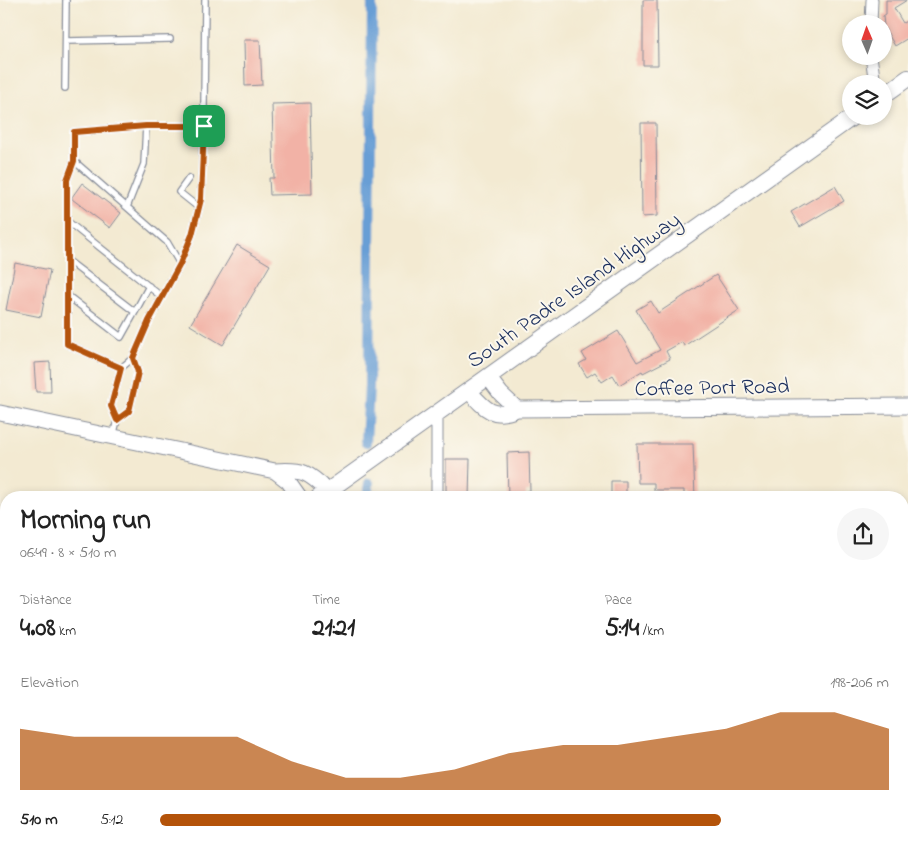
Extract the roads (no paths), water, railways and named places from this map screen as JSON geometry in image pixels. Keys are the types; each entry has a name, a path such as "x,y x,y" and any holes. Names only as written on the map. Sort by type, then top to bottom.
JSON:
{"main road":[{"path":"892,89 908,78"},
{"name":"South Padre Island Highway","path":"327,491 842,125"}],"street":[{"path":"872,0 872,15"},
{"path":"488,377 501,394 517,409"},
{"name":"Coffee Port Road","path":"469,391 484,407 493,412 506,414 517,409 908,406"},
{"path":"0,413 275,471 292,470 312,476 321,491"},
{"path":"437,413 437,491"},
{"path":"275,471 288,481 295,491"}],"lane":[{"path":"65,88 66,0"},
{"path":"113,437 117,420 111,406 121,368 133,358 149,321 180,264 192,235 201,199 204,126 205,0"},
{"path":"66,41 170,39"},
{"path":"121,368 67,344 67,180 74,161 74,132 146,126 204,126"},
{"path":"127,207 144,164 146,126"},
{"path":"74,161 167,242 180,264"},
{"path":"189,178 179,192 199,208"},
{"path":"67,220 162,297"},
{"path":"67,260 135,312"},
{"path":"68,296 121,337 149,286"},
{"path":"117,420 129,411 138,372 133,358"}],"waterway":[{"path":"366,443 369,386 372,0"},
{"path":"368,491 369,483"}]}
